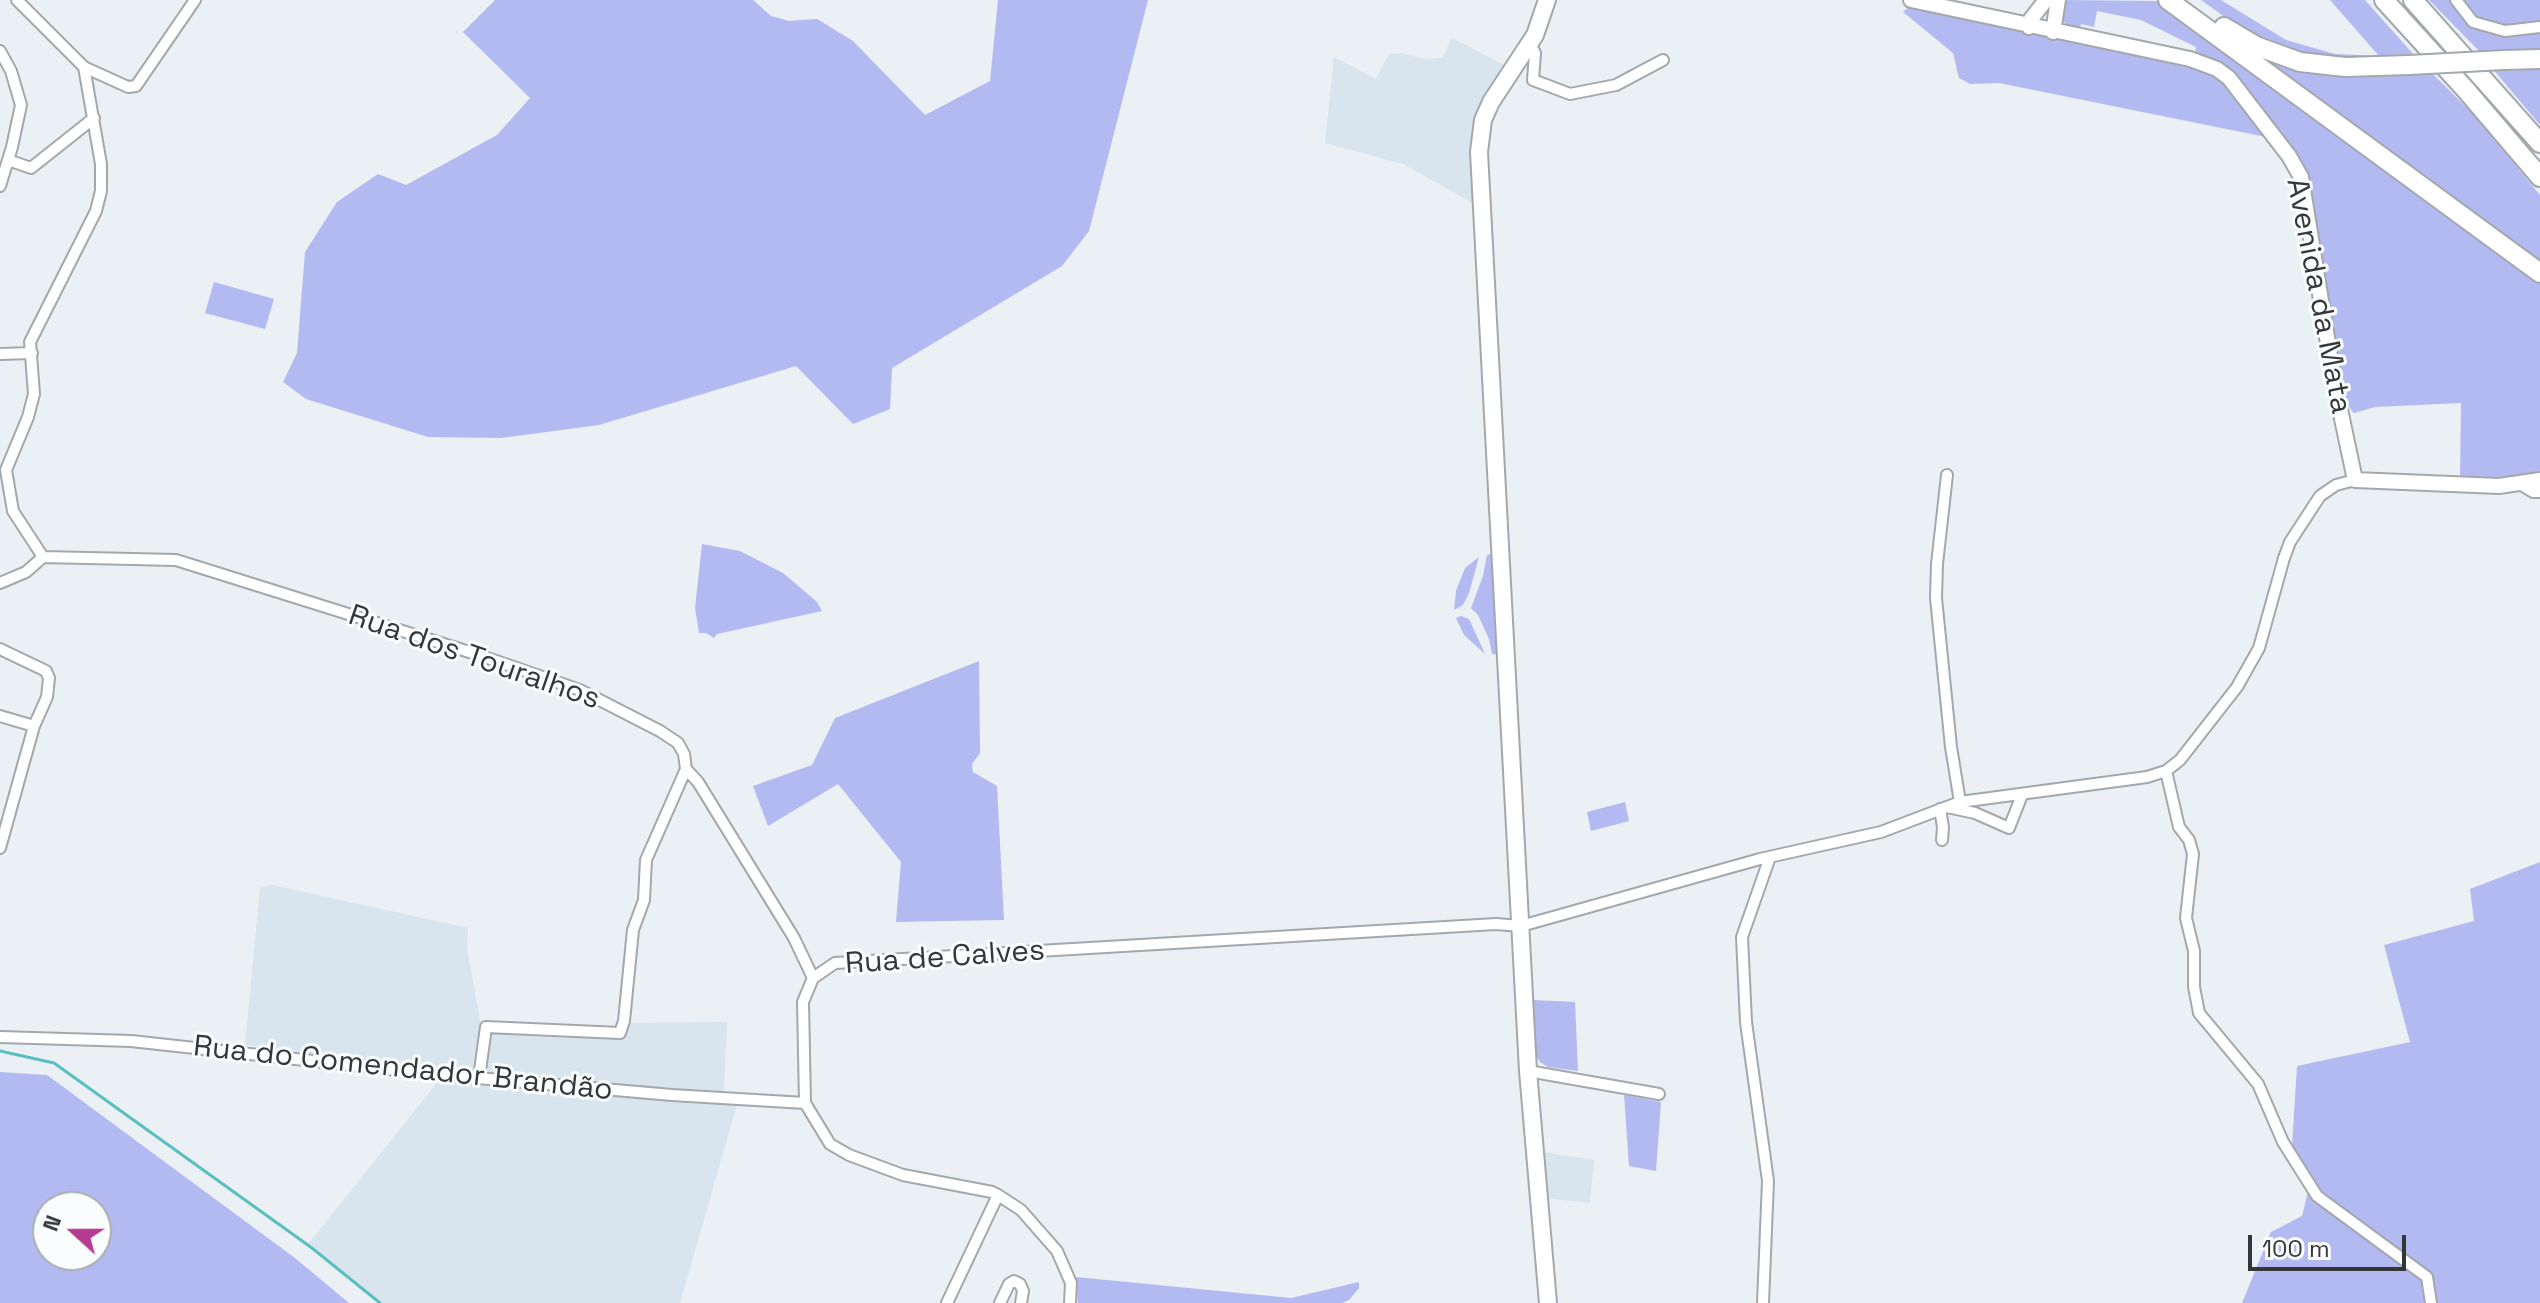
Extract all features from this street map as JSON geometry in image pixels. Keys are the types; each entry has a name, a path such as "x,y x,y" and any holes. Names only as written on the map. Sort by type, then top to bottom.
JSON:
{"highway":[{"path":"2168,0 2540,273"},
{"path":"2188,0 2247,41 2289,60 2333,67 2540,59"},
{"path":"2384,0 2476,100 2540,177"},
{"path":"2413,0 2540,143"}],"main road":[{"path":"1547,0 1530,43 1491,102 1483,120 1479,152 1528,1071 1548,1303"}],"street":[{"path":"17,0 84,67 128,87 136,86 195,0"},
{"name":"Avenida da Mata","path":"1911,0 2190,59 2217,69 2229,78 2289,156 2301,177 2332,368 2355,480"},
{"path":"2029,27 2031,19 2046,0"},
{"path":"2053,32 2058,0"},
{"path":"2456,0 2473,22 2505,31 2540,27"},
{"path":"1530,43 1535,53 1533,80 1570,94 1616,85 1663,60"},
{"path":"0,51 11,71 21,105 0,186"},
{"path":"0,583 26,572 43,557 13,511 6,470 34,394 30,342 96,211 101,191 101,164 84,67"},
{"path":"8,160 31,168 94,118"},
{"path":"0,354 32,353"},
{"path":"1947,475 1936,598 1951,747 1960,802"},
{"path":"2431,1303 2427,1277 2317,1196 2283,1142 2258,1084 2199,1013 2194,987 2194,951 2186,918 2193,854 2189,840 2179,827 2166,771 2180,760 2250,666 2259,648 2284,558 2320,496 2336,485 2355,480 2499,486 2540,480"},
{"path":"2518,483 2533,492 2540,492"},
{"name":"Rua dos Touralhos","path":"43,557 176,560 580,690 660,731 678,743 684,754 686,769 698,782 794,938 813,978"},
{"path":"0,649 46,671 49,678 47,697 34,726 0,848"},
{"path":"0,716 34,726"},
{"path":"479,1078 486,1027 620,1033 624,1021 633,930 644,900 646,860 686,769"},
{"name":"Rua de Calves","path":"805,1103 803,1002 813,978 835,963 1481,925 1521,926 1770,857 1881,832 1960,802 2147,777 2166,771"},
{"path":"1942,840 1942,808 1975,813 2009,828 2022,795"},
{"path":"1763,1303 1768,1181 1746,1022 1742,937 1770,857"},
{"name":"Rua do Comendador Brandão","path":"0,1037 131,1041 479,1078 805,1103"},
{"path":"1528,1071 1659,1094"},
{"path":"805,1103 830,1144 849,1155 903,1175 992,1192 1021,1210 1057,1251 1071,1283 1070,1303"},
{"path":"947,1303 998,1195"},
{"path":"1000,1303 1009,1284 1014,1281 1020,1284 1023,1291 1021,1303"}],"shaded area":[{"path":"495,0 753,0 771,16 789,21 817,19 853,41 925,115 990,81 998,0 1148,0 1089,231 1062,266 892,368 890,409 853,424 796,366 599,425 501,438 428,437 306,399 283,382 297,353 305,252 337,202 378,174 406,185 497,135 530,98 463,32"},
{"path":"2061,0 2158,1 2540,281 2540,471 2494,480 2460,481 2461,403 2375,407 2354,413 2345,402 2331,342 2303,170 2233,73 2211,59 2195,55 2196,47 2141,20 2097,11 2094,27 2081,24 2079,32 2061,20"},
{"path":"2201,0 2221,0 2286,40 2335,54 2379,56 2330,0 2365,0 2414,55 2337,58 2308,55 2275,46 2243,30"},
{"path":"2429,0 2452,0 2475,25 2487,32 2540,31 2540,51 2481,53"},
{"path":"2462,0 2540,0 2540,22 2507,25 2477,18"},
{"path":"1910,6 2213,73 2227,84 2266,137 1999,83 1970,84 1959,78 1953,53 1903,12"},
{"path":"1452,38 1508,67 1482,111 1476,205 1403,164 1325,143 1334,57 1376,79 1389,54 1442,58"},
{"path":"2238,41 2263,54 2430,71 2471,112 2540,195 2540,267"},
{"path":"2540,63 2540,125 2492,68"},
{"path":"214,282 274,299 265,329 205,313"},
{"path":"702,544 740,551 783,573 817,602 822,611 717,634 714,638 699,633 695,608"},
{"path":"1495,553 1500,654 1492,654 1489,639 1478,615 1471,608 1487,555"},
{"path":"1479,557 1469,593 1463,605 1454,610 1456,591 1465,568"},
{"path":"1456,618 1469,619 1485,654 1464,635"},
{"path":"979,661 980,753 972,764 973,772 997,786 1004,920 896,922 901,862 838,784 768,826 753,786 812,765 835,718"},
{"path":"1625,802 1629,821 1591,831 1587,812"},
{"path":"2540,862 2540,1303 2242,1303 2271,1232 2302,1216 2312,1175 2292,1146 2297,1066 2410,1042 2384,945 2474,921 2470,889"},
{"path":"272,885 468,928 467,948 480,1021 610,1031 631,1023 727,1022 724,1090 737,1105 680,1303 382,1303 309,1243 436,1084 438,1071 245,1045 260,888"},
{"path":"1533,1000 1575,1002 1578,1071 1548,1067 1536,1056"},
{"path":"0,1072 47,1075 295,1258 349,1303 0,1303"},
{"path":"1624,1095 1661,1102 1656,1171 1629,1166"},
{"path":"1542,1152 1594,1160 1590,1203 1546,1198"},
{"path":"1076,1277 1291,1298 1359,1282 1359,1288 1342,1303 1078,1303"}],"waterway":[{"path":"0,1051 54,1063 312,1248 380,1303"}]}
